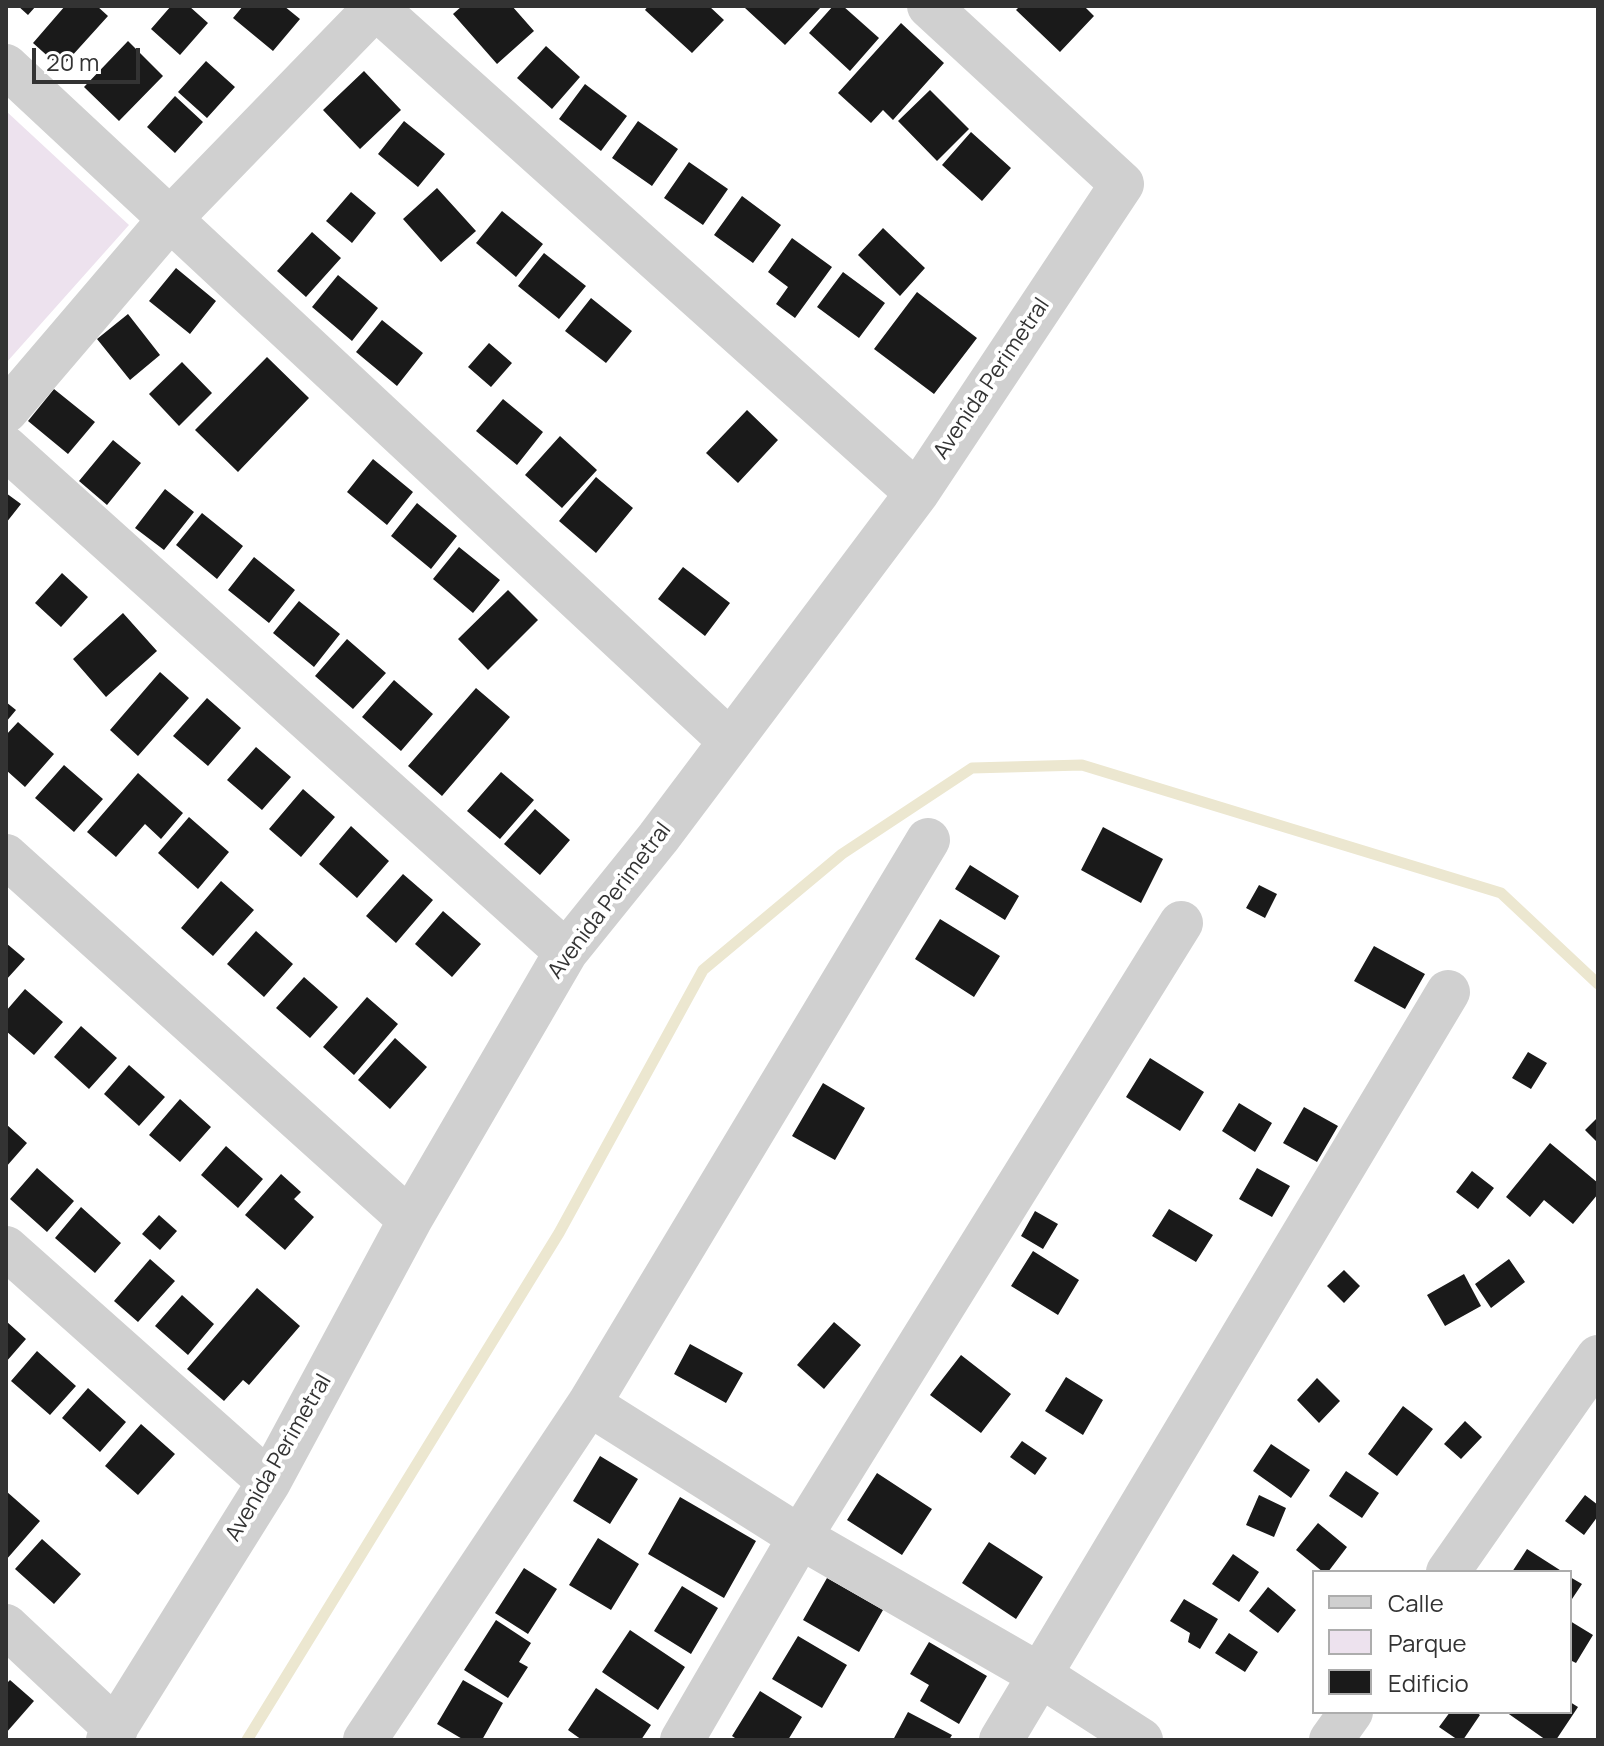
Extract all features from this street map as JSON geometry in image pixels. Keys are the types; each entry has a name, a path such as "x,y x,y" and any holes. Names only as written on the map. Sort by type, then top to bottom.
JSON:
{"street":[{"name":"Avenida Perimetral","path":"112,1734 269,1482 410,1220 566,952 658,838 917,493 1122,184 929,6"},
{"path":"6,411 170,219 375,7 917,493"},
{"path":"6,66 730,741"},
{"path":"6,448 566,952"},
{"path":"365,1740 589,1404 928,840"},
{"path":"6,856 410,1220"},
{"path":"682,1740 800,1537 1181,923"},
{"path":"1001,1740 1448,992"},
{"path":"6,1248 269,1482"},
{"path":"1449,1570 1598,1357"},
{"path":"589,1404 800,1537 1040,1675 1141,1740"},
{"path":"6,1626 112,1734"},
{"path":"1331,1740 1350,1714"}],"green space":[{"path":"6,111 129,225 6,363"}],"building":[{"path":"18,6 36,6 28,15"},
{"path":"65,6 97,6 108,16 61,68 33,43"},
{"path":"171,6 189,6 208,23 180,55 151,29"},
{"path":"243,6 284,6 300,19 273,51 233,18"},
{"path":"462,6 512,6 534,31 497,64 453,14"},
{"path":"648,6 709,6 724,20 692,53 645,10"},
{"path":"822,6 785,45 745,8"},
{"path":"833,6 843,6 879,38 850,71 809,33"},
{"path":"1020,6 1084,6 1094,16 1060,52 1016,10"},
{"path":"901,23 944,63 893,120 883,110 871,123 838,93"},
{"path":"128,41 163,76 119,121 84,87"},
{"path":"546,46 580,77 552,109 517,78"},
{"path":"206,61 235,87 207,118 178,92"},
{"path":"364,71 401,110 360,149 323,110"},
{"path":"585,84 627,116 601,151 559,119"},
{"path":"930,90 969,129 937,161 898,121"},
{"path":"175,96 203,122 175,153 147,127"},
{"path":"404,121 445,154 418,187 378,154"},
{"path":"638,121 678,149 652,186 612,158"},
{"path":"971,132 1011,168 982,201 942,165"},
{"path":"689,162 728,189 703,225 664,198"},
{"path":"437,188 476,231 441,262 403,219"},
{"path":"351,192 376,213 352,243 326,221"},
{"path":"742,196 781,225 753,263 714,235"},
{"path":"502,211 543,244 516,277 476,243"},
{"path":"883,228 925,268 900,296 858,255"},
{"path":"312,232 341,258 306,297 277,271"},
{"path":"792,238 832,267 795,318 776,304 788,287 768,272"},
{"path":"544,253 586,286 559,319 518,286"},
{"path":"176,268 216,301 190,334 149,301"},
{"path":"843,272 885,303 859,338 817,307"},
{"path":"338,275 378,308 352,341 312,307"},
{"path":"917,292 977,338 934,394 874,349"},
{"path":"591,298 632,331 606,363 565,331"},
{"path":"128,314 160,355 130,380 97,339"},
{"path":"382,320 423,353 397,386 356,352"},
{"path":"489,343 512,363 491,387 468,367"},
{"path":"267,357 309,398 238,472 195,430"},
{"path":"182,362 212,393 179,426 149,394"},
{"path":"54,389 95,422 68,454 28,421"},
{"path":"503,399 543,432 517,465 476,431"},
{"path":"747,410 778,440 738,483 706,453"},
{"path":"560,436 597,470 562,508 525,475"},
{"path":"113,440 141,463 107,505 79,481"},
{"path":"373,459 413,492 387,525 347,492"},
{"path":"596,477 633,508 596,553 559,521"},
{"path":"165,489 194,512 164,550 135,528"},
{"path":"6,493 21,504 6,523"},
{"path":"417,503 457,536 431,569 391,536"},
{"path":"202,513 243,546 217,579 176,545"},
{"path":"459,547 500,580 473,613 433,579"},
{"path":"254,557 295,590 269,623 228,590"},
{"path":"683,567 730,603 705,636 658,599"},
{"path":"62,573 88,597 61,627 35,603"},
{"path":"508,590 538,620 488,670 458,639"},
{"path":"299,601 340,634 314,667 273,633"},
{"path":"123,613 157,651 106,697 73,659"},
{"path":"347,639 386,673 353,709 315,676"},
{"path":"160,672 189,698 138,756 110,730"},
{"path":"394,680 433,714 401,751 362,717"},
{"path":"476,688 510,717 442,796 408,766"},
{"path":"207,698 241,728 208,766 173,736"},
{"path":"6,702 16,710 6,722"},
{"path":"18,722 54,754 25,787 6,770 6,735"},
{"path":"256,747 291,777 262,810 227,780"},
{"path":"64,765 103,799 74,832 35,798"},
{"path":"501,772 534,800 500,839 467,811"},
{"path":"138,773 183,813 161,839 145,824 116,857 87,832"},
{"path":"303,789 335,817 301,857 269,829"},
{"path":"535,809 570,840 540,875 504,844"},
{"path":"189,817 229,852 198,889 158,853"},
{"path":"351,826 389,861 357,898 319,864"},
{"path":"1103,827 1163,859 1141,903 1081,870"},
{"path":"970,865 1019,896 1005,920 955,889"},
{"path":"403,874 433,900 396,943 366,916"},
{"path":"221,881 254,910 213,956 181,928"},
{"path":"1259,885 1277,894 1265,918 1246,908"},
{"path":"443,911 481,944 452,977 415,944"},
{"path":"940,919 1000,956 974,997 915,959"},
{"path":"256,931 293,964 264,997 227,964"},
{"path":"6,943 25,959 6,980"},
{"path":"1374,946 1425,974 1405,1009 1354,981"},
{"path":"304,977 338,1007 310,1038 276,1008"},
{"path":"25,989 63,1022 34,1055 6,1031 6,1011"},
{"path":"367,997 398,1024 354,1075 323,1047"},
{"path":"81,1026 117,1058 89,1089 54,1057"},
{"path":"395,1038 427,1067 390,1109 358,1080"},
{"path":"1528,1052 1547,1063 1531,1089 1512,1078"},
{"path":"1150,1058 1204,1092 1180,1131 1126,1097"},
{"path":"129,1065 165,1097 139,1126 104,1094"},
{"path":"823,1083 865,1108 835,1160 792,1136"},
{"path":"180,1099 211,1127 180,1162 149,1135"},
{"path":"1239,1103 1272,1123 1255,1152 1222,1131"},
{"path":"1304,1107 1338,1126 1317,1162 1283,1143"},
{"path":"1598,1117 1598,1143 1585,1130"},
{"path":"6,1124 27,1143 6,1167"},
{"path":"1550,1143 1598,1183 1598,1194 1573,1224 1544,1200 1530,1217 1506,1197"},
{"path":"226,1146 263,1179 238,1208 201,1175"},
{"path":"37,1168 74,1201 47,1232 10,1199"},
{"path":"1257,1168 1290,1186 1272,1217 1239,1199"},
{"path":"1472,1171 1494,1188 1478,1209 1456,1192"},
{"path":"281,1174 301,1192 294,1199 314,1217 285,1250 245,1215"},
{"path":"81,1207 121,1243 95,1273 55,1238"},
{"path":"1169,1209 1213,1235 1196,1262 1152,1236"},
{"path":"1035,1211 1058,1224 1043,1249 1021,1236"},
{"path":"159,1215 177,1231 160,1250 142,1234"},
{"path":"1033,1251 1079,1280 1058,1315 1011,1286"},
{"path":"150,1259 175,1281 138,1322 114,1301"},
{"path":"1509,1259 1525,1282 1491,1308 1475,1284"},
{"path":"1344,1270 1360,1286 1344,1303 1327,1286"},
{"path":"1464,1274 1481,1306 1445,1326 1427,1295"},
{"path":"257,1288 300,1326 249,1385 243,1380 224,1401 187,1369"},
{"path":"182,1295 214,1324 188,1355 155,1326"},
{"path":"6,1321 26,1339 6,1362"},
{"path":"834,1322 861,1345 824,1389 797,1365"},
{"path":"690,1344 743,1373 726,1403 674,1374"},
{"path":"37,1351 76,1386 50,1415 11,1381"},
{"path":"961,1355 1011,1394 981,1433 930,1395"},
{"path":"1066,1377 1103,1400 1083,1435 1045,1411"},
{"path":"1317,1378 1340,1401 1319,1423 1297,1400"},
{"path":"88,1388 126,1422 100,1452 62,1418"},
{"path":"1403,1406 1433,1429 1397,1476 1368,1454"},
{"path":"1465,1421 1482,1437 1461,1459 1444,1444"},
{"path":"141,1424 175,1454 138,1495 105,1466"},
{"path":"1022,1441 1047,1458 1035,1475 1010,1457"},
{"path":"1271,1444 1310,1470 1291,1498 1253,1471"},
{"path":"600,1456 638,1479 610,1524 573,1501"},
{"path":"1346,1471 1379,1493 1362,1518 1329,1496"},
{"path":"877,1473 932,1509 902,1555 847,1520"},
{"path":"6,1491 40,1521 6,1560"},
{"path":"1259,1495 1286,1508 1274,1537 1246,1525"},
{"path":"1585,1495 1598,1505 1598,1516 1584,1535 1565,1521"},
{"path":"680,1497 756,1541 724,1598 648,1554"},
{"path":"1318,1523 1347,1547 1330,1570 1321,1570 1296,1550"},
{"path":"598,1538 639,1564 611,1610 569,1585"},
{"path":"42,1539 81,1574 54,1604 15,1569"},
{"path":"989,1542 1043,1577 1016,1619 962,1583"},
{"path":"1527,1549 1560,1570 1513,1570"},
{"path":"1233,1554 1259,1572 1239,1602 1212,1584"},
{"path":"524,1568 557,1589 528,1634 495,1613"},
{"path":"827,1578 883,1610 859,1652 803,1620"},
{"path":"1572,1578 1582,1584 1572,1599"},
{"path":"682,1586 718,1608 691,1654 654,1631"},
{"path":"1268,1587 1296,1610 1278,1633 1249,1611"},
{"path":"1184,1599 1218,1619 1200,1649 1188,1642 1190,1633 1170,1621"},
{"path":"496,1620 531,1643 519,1662 528,1667 508,1698 464,1670"},
{"path":"1572,1622 1593,1635 1576,1663 1572,1661"},
{"path":"630,1630 685,1667 658,1710 602,1672"},
{"path":"1229,1633 1258,1652 1245,1672 1215,1653"},
{"path":"798,1636 847,1665 822,1708 772,1679"},
{"path":"929,1642 987,1676 959,1724 920,1701 929,1685 910,1674"},
{"path":"10,1680 34,1701 6,1733 6,1684"},
{"path":"463,1680 503,1703 482,1740 464,1740 437,1724"},
{"path":"596,1688 651,1725 641,1740 582,1740 568,1730"},
{"path":"760,1691 802,1717 788,1740 738,1740 732,1736"},
{"path":"1572,1703 1578,1707 1556,1740 1546,1740 1509,1714 1572,1714"},
{"path":"908,1712 952,1735 949,1740 893,1740"},
{"path":"1449,1714 1480,1715 1463,1740 1439,1727"}],"waterway":[{"path":"247,1740 559,1233 703,970 842,854 972,768 1082,765 1501,893 1598,984"}]}
